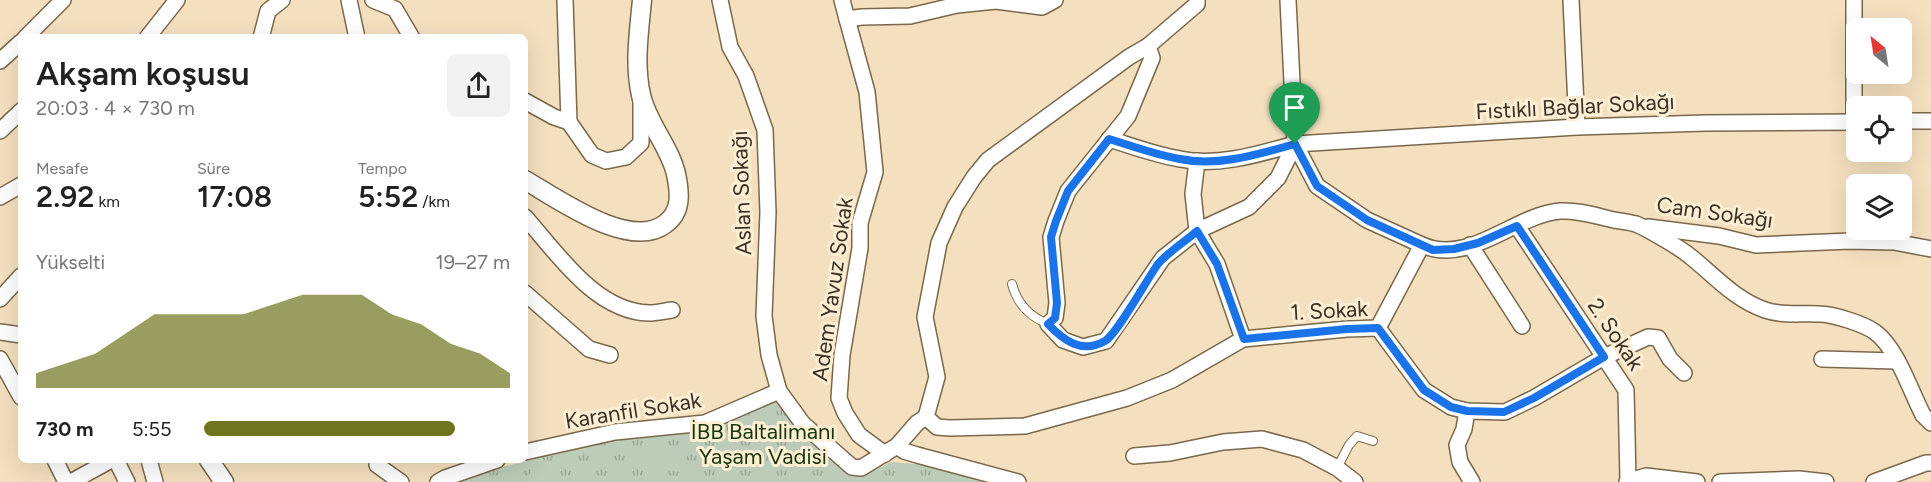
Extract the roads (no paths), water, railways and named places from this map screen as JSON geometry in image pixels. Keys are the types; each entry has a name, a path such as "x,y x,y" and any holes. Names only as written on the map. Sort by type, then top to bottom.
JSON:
{"street":[{"path":"29,34 63,0"},
{"path":"150,34 177,0"},
{"path":"262,34 268,11 282,0"},
{"path":"349,0 356,34"},
{"path":"373,0 395,9 410,34"},
{"path":"565,0 569,122 592,155 606,161 626,157 641,143 641,97 636,55 642,0"},
{"name":"Aslan Sokağı","path":"720,0 729,47 746,76 765,130 768,212 764,316 769,355 779,392"},
{"name":"Adem Yavuz Sokak","path":"842,0 867,92 874,172 860,223 860,248 842,355 839,398 844,413 859,435 891,450 904,451 1018,482"},
{"path":"847,19 910,16 957,5 996,2 1042,7 1055,0"},
{"path":"779,392 803,424 852,467 861,468 891,450 917,423 926,417 937,377 925,317 939,243 955,207 974,177 988,160 1129,57 1148,46 1197,4 1197,0"},
{"path":"1288,0 1295,144 1317,186 1367,220 1433,250 1454,249 1470,245 1532,219 1558,211 1579,211 1636,224 1689,255 1730,292 1765,310 1790,314 1822,314 1856,323 1875,332 1890,349 1923,415 1931,423"},
{"path":"1571,0 1577,127"},
{"path":"1854,0 1856,96"},
{"path":"0,61 18,45"},
{"path":"1148,46 1152,58 1128,116 1068,191 1051,237 1057,303 1055,318 1048,324 1063,340 1083,347 1106,340 1163,258 1197,231 1249,207 1278,178 1295,144"},
{"path":"528,182 602,224 640,232 656,231 671,220 677,210 679,196 675,172 641,97"},
{"path":"528,103 554,117 569,122"},
{"path":"0,132 18,114"},
{"path":"1912,121 1931,121"},
{"name":"Fıstıklı Bağlar Sokağı","path":"1109,139 1181,160 1197,161 1225,160 1295,144 1577,127 1846,122"},
{"path":"1197,161 1193,194 1197,231 1217,264 1244,339"},
{"path":"0,197 18,187"},
{"path":"528,220 586,286 623,308 648,313 672,310"},
{"name":"Cam Sokağı","path":"1636,224 1719,236 1756,245 1850,241 1894,242 1931,249"},
{"name":"2. Sokak","path":"1517,226 1626,390 1627,482"},
{"path":"1378,328 1422,245"},
{"path":"1470,245 1522,326"},
{"path":"0,299 18,279"},
{"path":"528,295 589,349 610,355"},
{"name":"1. Sokak","path":"926,417 937,427 1025,426 1126,398 1172,380 1244,339 1347,329 1378,328 1424,390 1451,407 1467,411 1504,412 1534,398 1604,357 1648,337 1658,338 1670,359 1684,373"},
{"path":"0,332 18,335"},
{"path":"0,359 18,392"},
{"path":"1822,359 1896,361"},
{"name":"Karanfil Sokak","path":"528,452 615,432 705,423 779,392"},
{"path":"1467,411 1464,429 1457,446 1460,462 1472,482"},
{"path":"1134,456 1170,453 1223,442 1262,439 1304,450 1337,468 1355,482"},
{"path":"57,463 68,482 105,463"},
{"path":"118,463 127,482"},
{"path":"146,482 150,463"},
{"path":"150,463 155,482"},
{"path":"211,463 224,482"},
{"path":"376,463 401,482"},
{"path":"438,482 488,463"},
{"path":"1874,482 1931,463"},
{"path":"1627,482 1647,479 1697,482"},
{"path":"1720,482 1798,479 1826,482"}],"lane":[{"path":"1012,284 1023,307 1037,320 1048,324"},
{"path":"1337,468 1357,436 1373,441"}],"park label":[{"name":"İBB Baltalimanı Yaşam Vadisi","path":"763,444"}]}
